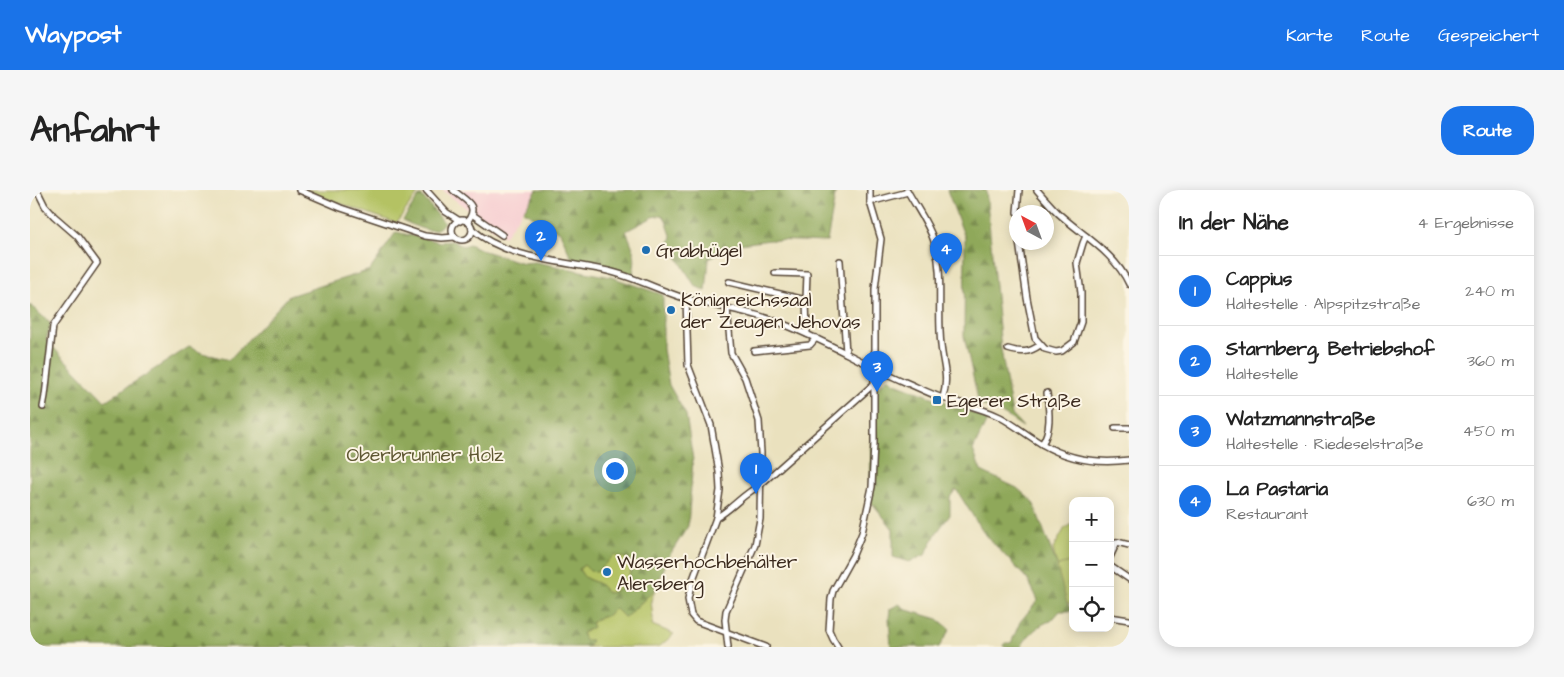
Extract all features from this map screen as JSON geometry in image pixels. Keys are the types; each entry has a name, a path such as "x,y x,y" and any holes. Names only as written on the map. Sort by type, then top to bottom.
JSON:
{"street":[{"path":"37,190 45,206 77,236 97,263 53,326 43,407"},
{"path":"299,190 340,208 425,236 455,237 462,240 469,237 487,240 525,255 609,271 686,298 768,318 816,338 882,372 943,398 1002,418 1060,454 1100,462 1129,460"},
{"path":"426,190 446,212 461,221 467,222 472,230 487,240"},
{"path":"453,190 472,206 474,210 473,215 467,222"},
{"path":"1018,205 1019,190"},
{"path":"1037,190 1059,213 1101,248 1128,277 1129,284"},
{"path":"838,647 829,630 831,599 833,591 853,556 862,533 872,487 875,289 881,239 870,202 870,191"},
{"path":"870,202 907,191 926,220 934,242 940,272 941,344 946,369 946,386 943,398"},
{"path":"446,212 455,237"},
{"path":"473,215 502,235"},
{"path":"437,237 453,229 456,223 461,221"},
{"path":"469,237 472,230"},
{"path":"1020,250 1032,325 1036,338 1045,349 1062,351 1074,342 1081,322 1078,263 1086,236"},
{"path":"840,261 846,353"},
{"path":"774,273 807,274 807,334"},
{"path":"729,282 806,300"},
{"path":"686,298 688,365 710,425 719,472 720,490 716,518 692,582 688,606 691,615 696,621 766,647"},
{"path":"727,308 731,353 744,378 759,421 761,453 760,519 755,545 726,611 728,647"},
{"path":"754,351 810,345 816,338"},
{"path":"1008,349 1024,352 1033,350 1040,345"},
{"path":"716,518 749,491 759,486 875,384 882,372"},
{"path":"1042,444 1047,434 1048,425 1047,392"},
{"path":"1115,428 1129,428"},
{"path":"1114,548 1117,542"},
{"path":"1114,543 1129,545"},
{"path":"1114,569 1129,579"},
{"path":"1114,618 1129,620"}],"shaded area":[{"path":"442,190 537,190 504,237"}],"green space":[{"path":"306,190 415,190 417,195 396,223"},
{"path":"537,190 836,190 827,242 770,240 732,245 709,259 706,291 695,286 673,250 669,241 672,238 665,218 662,215 653,217 626,231 633,247 635,258 632,276 609,268 573,262 560,232 523,211"},
{"path":"947,190 986,190 1001,349 1012,415 1023,427 1005,415 979,404 964,336 965,238"},
{"path":"419,196 422,196 444,222 440,227 431,230 425,229 403,220"},
{"name":"Oberbrunner Holz","path":"396,232 440,242 452,241 463,246 469,244 484,251 523,263 535,262 611,277 663,295 663,349 669,385 686,415 693,460 688,526 669,556 656,588 627,616 624,617 615,608 606,616 596,619 591,623 593,627 582,633 585,640 591,640 592,642 587,647 30,647 30,305 51,324 46,340 105,401 189,347 202,353 229,360 289,296 370,270","holes":["614,555 630,560 631,570 626,581 618,589 608,593 599,584 586,578 579,569 584,565 590,571 597,572"]},
{"path":"888,378 895,383 987,420 973,450 981,471 1017,488 1033,502 1058,568 1069,606 1069,611 1060,611 1051,621 1042,624 1026,639 1021,647 1004,647 1003,645 1011,643 1020,622 1038,600 1028,580 983,532 956,489 950,497 950,515 937,532 925,555 909,562 893,557 893,529 873,504 869,502 874,391"},
{"path":"1069,526 1069,562 1057,567 1053,549 1065,528"},
{"path":"614,555 630,560 631,570 626,581 618,589 608,593 599,584 586,578 579,569 584,565 590,571 597,572"},
{"path":"1069,562 1069,603 1067,603 1057,567"},
{"path":"656,588 651,600 652,625 674,634 659,647 587,647 590,645 582,633 587,631 592,622 605,616 615,608 627,616"},
{"path":"899,604 907,610 938,619 950,629 939,647 891,647 890,609"}],"place":[{"name":"Grabhügel","path":"646,250"},
{"name":"Starnberg, Betriebshof","path":"541,261"},
{"name":"La Pastaria","path":"946,274"},
{"name":"Königreichssaal der Zeugen Jehovas","path":"671,310"},
{"name":"Watzmannstraße","path":"877,392"},
{"name":"Egerer Straße","path":"937,400"},
{"name":"Cappius","path":"756,494"},
{"name":"Wasserhochbehälter Alersberg","path":"607,572"}]}
